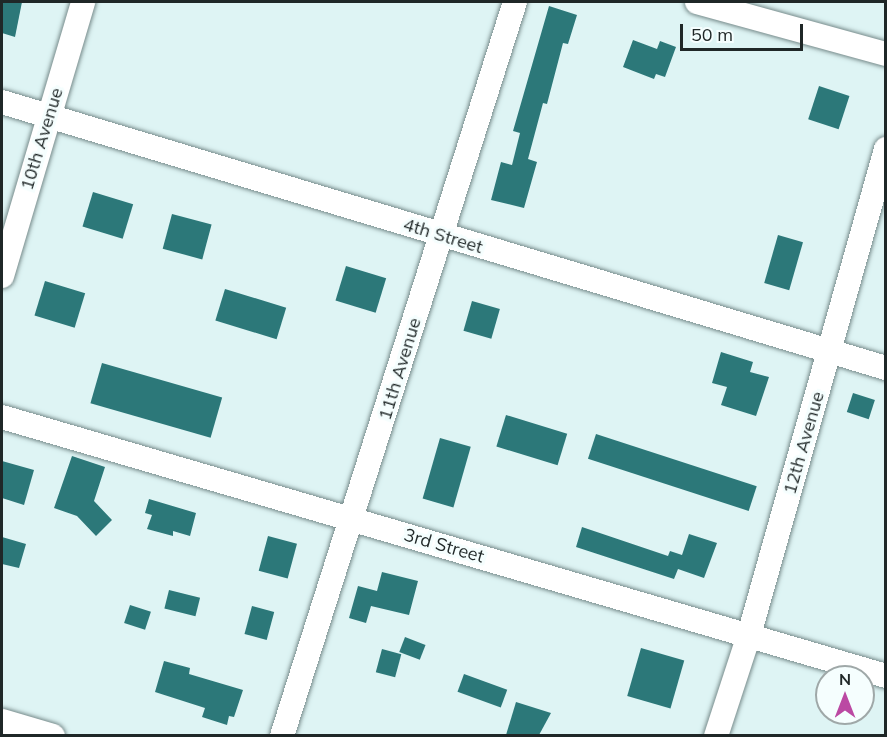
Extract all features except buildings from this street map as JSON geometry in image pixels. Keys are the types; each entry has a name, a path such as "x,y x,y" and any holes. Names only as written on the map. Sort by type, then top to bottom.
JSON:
{"street":[{"name":"10th Avenue","path":"2,276 83,2"},
{"name":"11th Avenue","path":"282,735 353,519 515,2"},
{"path":"697,2 885,54"},
{"name":"4th Street","path":"2,102 49,119 885,368"},
{"name":"12th Avenue","path":"716,735 749,635 831,351 885,149"},
{"name":"3rd Street","path":"2,417 885,676"},
{"path":"2,721 53,735"}]}
